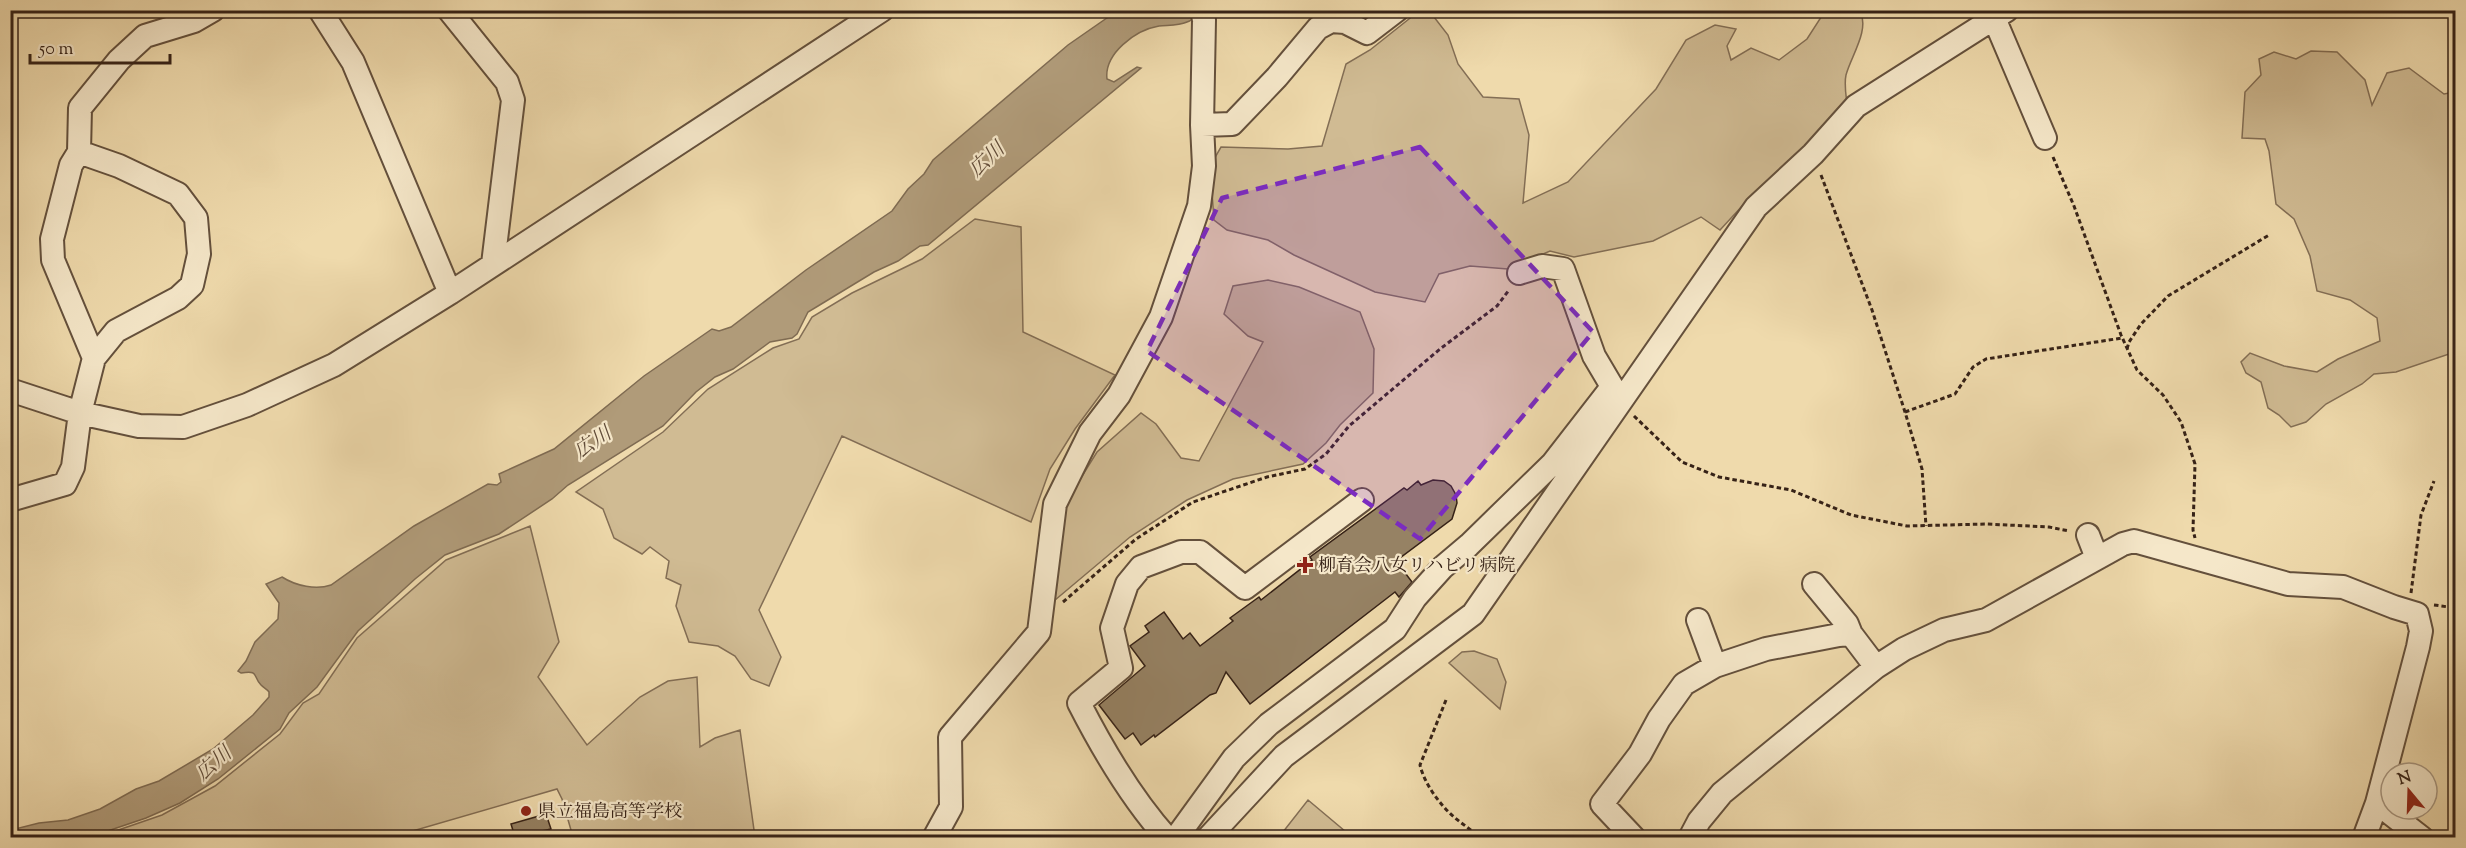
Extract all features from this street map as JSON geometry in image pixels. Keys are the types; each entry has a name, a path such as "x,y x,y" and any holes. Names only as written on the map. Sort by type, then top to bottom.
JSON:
{"street":[{"path":"94,358 53,260 52,239 71,165 79,152 80,108 119,60 145,36 194,21 213,10"},
{"path":"320,10 353,62 450,293"},
{"path":"449,10 507,82 513,100 493,264"},
{"path":"10,390 80,412 139,426 183,427 247,405 334,365 450,293 882,10"},
{"path":"1202,125 1232,124 1317,28 1330,21 1345,21 1367,33 1397,10"},
{"path":"1208,837 1284,756 1473,614 1617,395 1756,207 1813,154 1856,105 2000,14 2045,138"},
{"path":"934,837 951,807 950,737 1039,632 1055,504 1090,433 1119,395 1161,317 1199,206 1204,166 1203,15"},
{"path":"10,500 65,484 73,467 80,412 94,358 116,331 178,298 192,285 199,254 196,218 177,194 119,166 79,152"},
{"path":"1520,273 1542,266 1563,269 1594,356 1617,395"},
{"path":"1176,837 1234,758 1269,724 1395,629 1414,598 1443,567 1469,545 1552,463 1617,395"},
{"path":"1167,837 1152,821 1102,748 1079,702 1121,668 1112,628 1127,584 1141,567 1181,552 1200,552 1245,588 1362,500"},
{"path":"2088,535 2097,558"},
{"path":"1690,837 1699,821 1722,793 1876,667 1904,649 1944,630 1986,620 2123,544 2134,541 2288,584 2343,587 2409,606 2417,614 2421,631 2418,646 2378,803 2364,837"},
{"path":"1814,584 1847,624 1851,634 1876,667"},
{"path":"1698,620 1715,666"},
{"path":"1634,837 1602,804 1640,754 1659,719 1684,684 1715,666 1766,649 1851,634"},
{"path":"2378,803 2422,837"}],"path":[{"path":"2045,138 2074,206 2122,338 2137,370 2163,395 2181,422 2194,464 2193,530 2196,543"},
{"path":"1813,154 1872,310 1905,412 1922,469 1926,526"},
{"path":"2127,349 2141,324 2168,296 2269,235"},
{"path":"1040,620 1136,539 1193,502 1267,477 1305,469 1326,454 1349,426 1440,349 1497,306 1520,273"},
{"path":"1905,412 1955,394 1973,368 1986,359 2122,338"},
{"path":"1617,395 1682,462 1719,477 1791,490 1851,515 1907,526 1986,524 2049,527 2088,535"},
{"path":"2434,481 2421,515 2409,606 2456,608"},
{"path":"1446,700 1420,765 1428,783 1453,816 1470,827 1479,837"}],"highlighted area":[{"path":"1420,147 1593,332 1420,539 1147,351 1222,198"}],"shaded area":[{"path":"1825,11 1860,11 1862,18 1863,26 1859,43 1846,75 1847,104 1807,148 1744,204 1720,230 1701,217 1653,241 1574,257 1550,251 1508,269 1470,266 1439,274 1425,302 1375,292 1294,255 1268,240 1227,230 1214,220 1210,166 1221,147 1288,149 1322,146 1346,64 1370,50 1414,15 1434,17 1448,35 1458,64 1483,97 1519,99 1529,135 1523,203 1568,182 1656,89 1686,40 1715,25 1736,29 1727,46 1731,60 1751,48 1779,60 1807,39"},
{"path":"2311,51 2337,52 2365,80 2372,105 2387,73 2409,68 2444,94 2455,92 2455,352 2396,372 2374,374 2362,384 2326,404 2306,422 2291,427 2268,408 2261,382 2246,373 2241,362 2250,353 2284,366 2317,372 2338,359 2380,341 2377,318 2350,300 2317,291 2310,256 2294,219 2276,204 2269,151 2265,139 2242,138 2245,92 2261,75 2259,59 2274,52 2296,59"},
{"path":"975,219 1021,227 1023,332 1115,375 1075,429 1050,469 1031,522 842,436 759,610 781,657 769,686 751,679 735,656 718,646 689,642 676,606 681,585 666,578 669,561 650,547 642,554 614,538 603,509 576,492 663,432 708,389 773,348 799,339 812,317 852,293 922,259"},
{"path":"1268,280 1299,287 1360,312 1374,349 1373,393 1303,464 1233,479 1187,500 1130,537 1048,606 1064,505 1097,452 1141,413 1156,424 1181,458 1199,461 1263,342 1248,336 1224,314 1233,286"},
{"path":"530,526 559,642 538,677 587,745 640,697 668,681 697,677 700,747 715,738 740,730 755,837 573,837 557,789 392,837 98,837 162,815 215,786 280,734 303,703 319,694 357,638 446,560"},
{"path":"1474,651 1497,659 1506,682 1500,709 1449,663 1462,652"},
{"path":"1308,800 1352,837 1279,837"}],"water":[{"name":"広川","path":"1117,11 1207,11 1184,23 1150,28 1131,38 1110,61 1107,79 1114,82 1137,67 1141,68 928,245 920,246 808,312 797,334 792,338 770,342 733,369 715,377 696,392 663,426 568,485 552,499 499,534 445,555 358,631 317,687 289,713 280,729 218,779 180,803 146,818 90,837 11,838 11,830 39,823 68,820 100,809 136,789 159,781 213,749 253,715 269,697 269,692 258,682 255,674 238,671 246,661 255,642 278,619 279,603 266,584 282,577 306,586 331,585 414,526 488,484 497,485 501,482 499,474 554,449 644,376 712,329 719,331 731,327 806,270 892,211 933,160 1068,45"}],"building":[{"path":"1433,480 1444,481 1451,486 1457,503 1452,519 1396,561 1412,582 1399,597 1395,592 1250,704 1226,672 1216,693 1141,745 1133,733 1125,739 1099,705 1145,666 1130,646 1149,632 1145,626 1164,612 1183,639 1190,633 1200,646 1233,621 1230,618 1259,597 1261,600 1312,560 1310,557 1404,488 1407,490 1418,481 1421,485"},
{"path":"546,814 551,829 515,837 511,824"}],"place":[{"name":"柳育会八女リハビリ病院","path":"1305,565"},
{"name":"県立福島高等学校","path":"526,811"}]}
